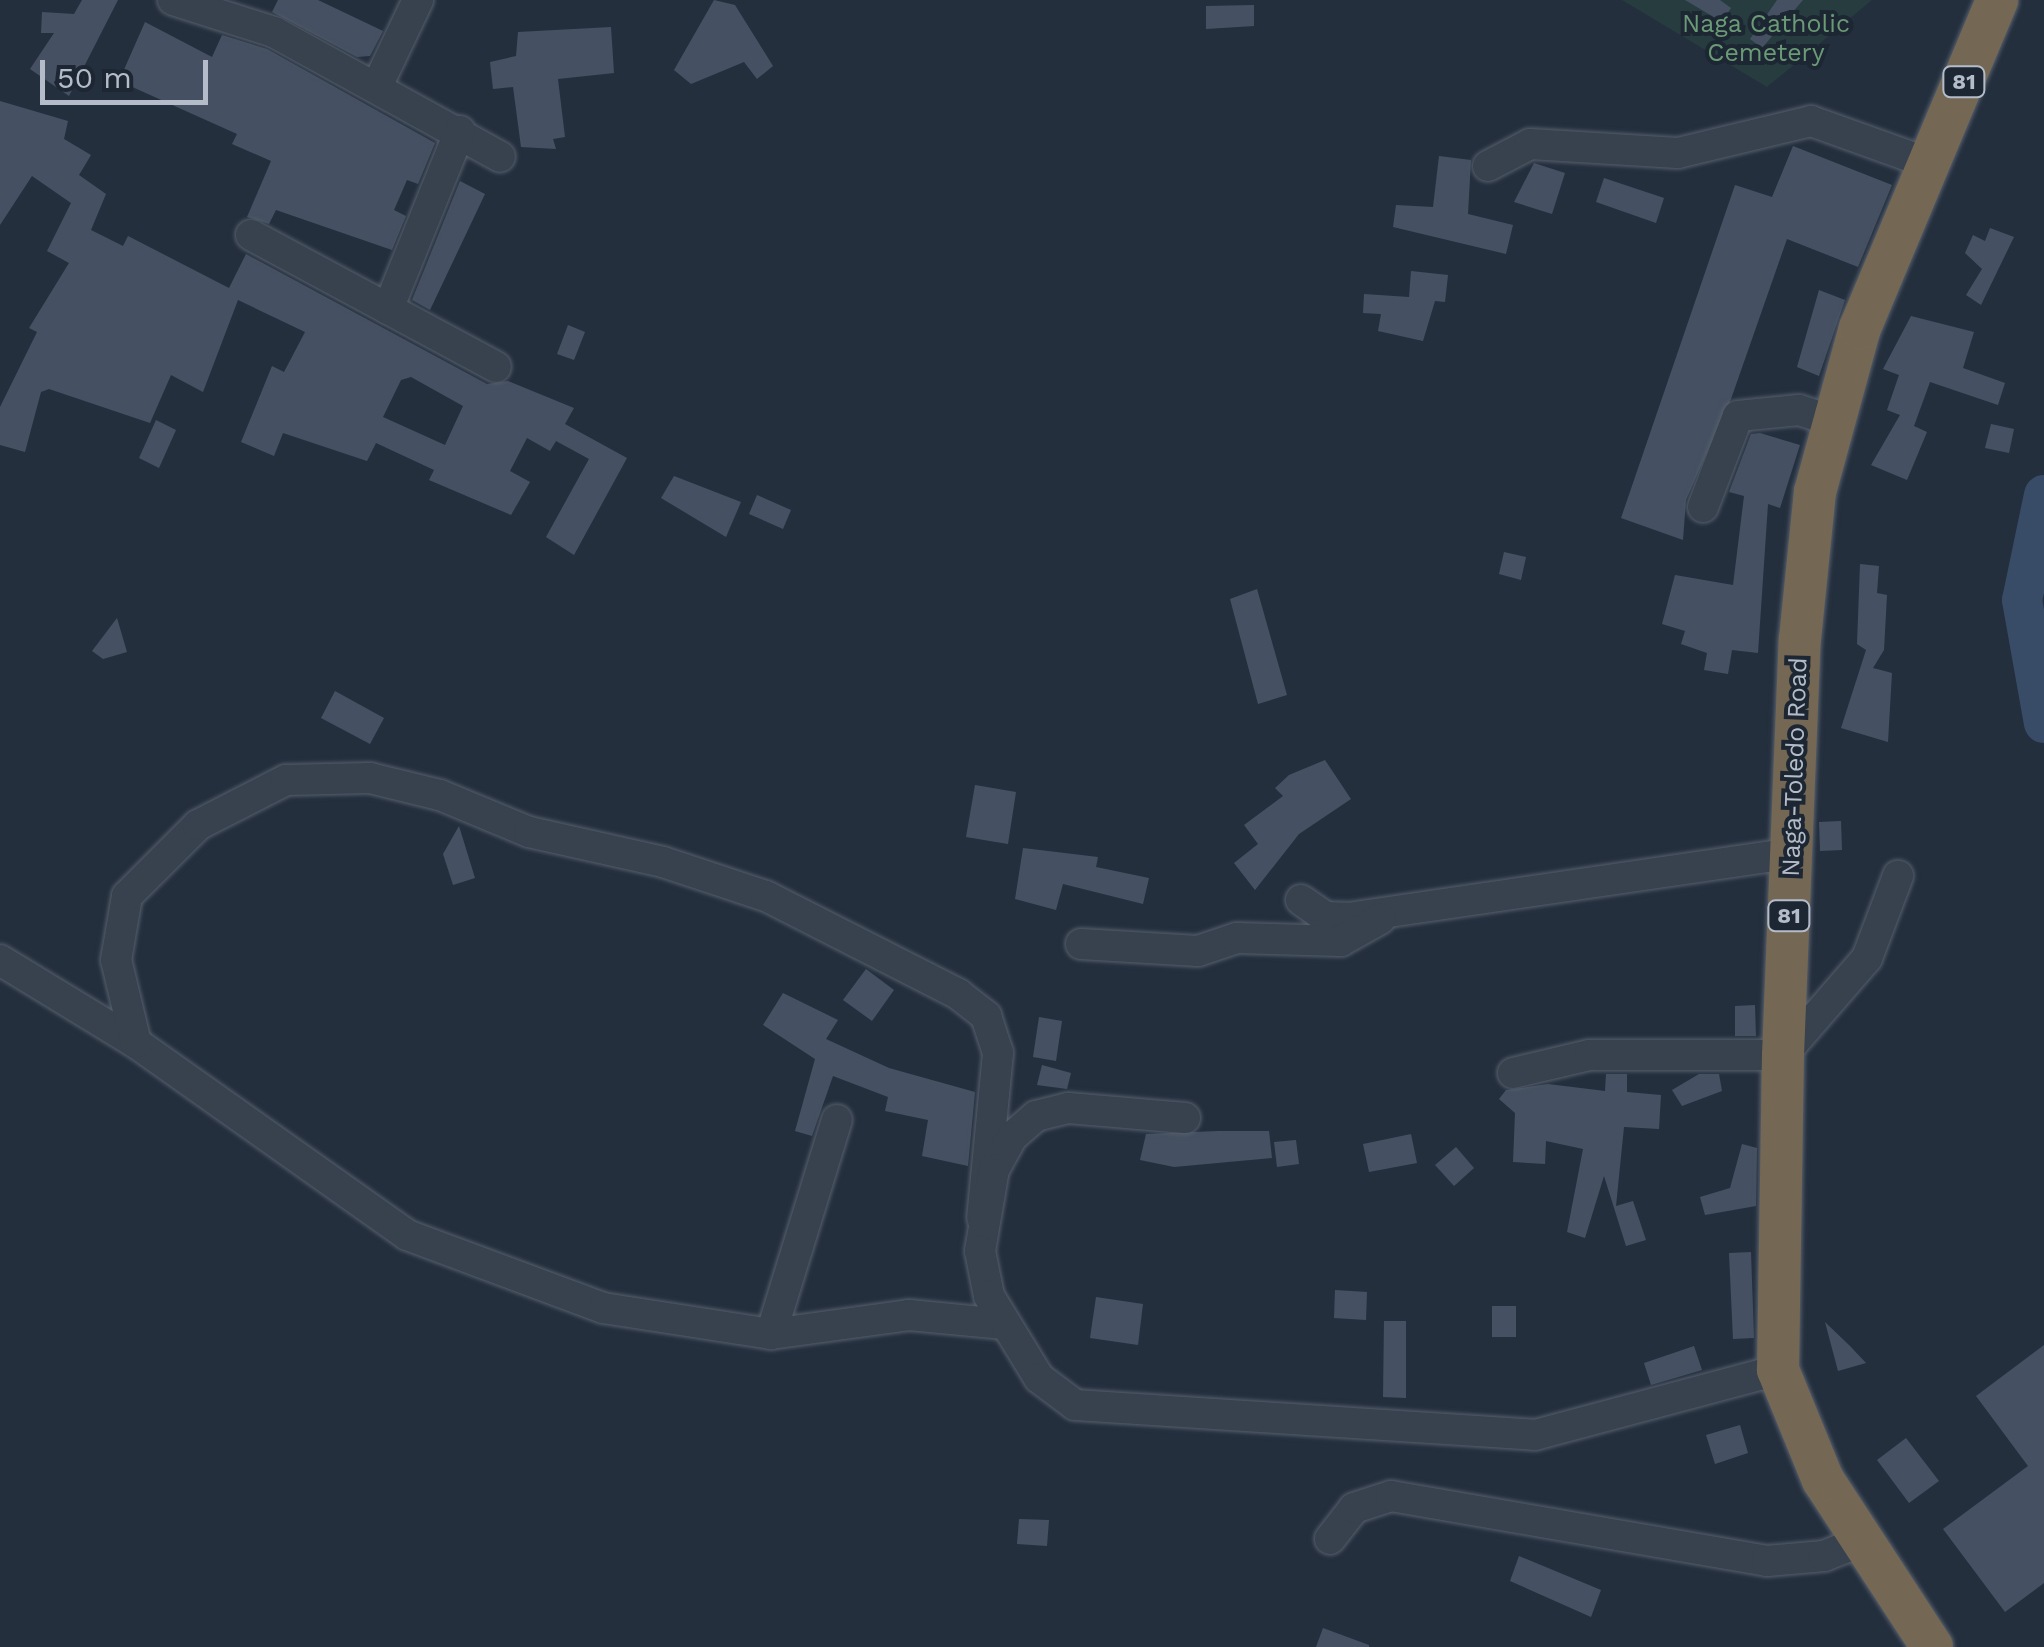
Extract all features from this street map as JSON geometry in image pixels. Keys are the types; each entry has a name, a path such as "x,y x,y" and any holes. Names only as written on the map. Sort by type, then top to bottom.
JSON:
{"highway":[{"name":"Naga-Toledo Road","path":"1932,1647 1823,1480 1778,1370 1783,1054 1800,639 1815,492 1860,328 1998,0"}],"street":[{"path":"173,0 274,32 378,84 500,157"},
{"path":"378,84 418,0"},
{"path":"1488,166 1530,144 1678,154 1755,128 1810,121 1931,164"},
{"path":"388,309 460,132"},
{"path":"251,235 496,367"},
{"path":"1703,508 1738,416 1799,410 1832,421"},
{"path":"136,1043 116,960 127,896 198,826 286,780 370,778 440,795 529,832 662,862 766,896 958,994 986,1016 998,1053 980,1251 1002,1324 1039,1378 1075,1405 1458,1435 1574,1428 1778,1370"},
{"path":"1301,900 1325,917 1792,853"},
{"path":"1512,1074 1590,1056 1783,1054 1867,958 1898,876"},
{"path":"1080,944 1198,951 1237,938 1342,941 1396,910"},
{"path":"0,960 136,1043 407,1234 603,1308 771,1334 909,1315 1002,1324"},
{"path":"982,1218 994,1170 1012,1137 1036,1116 1068,1108 1184,1118"},
{"path":"771,1334 837,1120"},
{"path":"1330,1538 1354,1508 1390,1496 1767,1561 1824,1556 1862,1540"}],"green space":[{"name":"Naga Catholic Cemetery","path":"1622,0 1872,0 1767,87"}],"building":[{"path":"82,0 118,0 69,96 30,69 54,33 41,33 42,12 74,14"},
{"path":"278,0 318,0 383,31 370,56 357,57 272,12"},
{"path":"714,0 735,5 773,66 757,79 744,62 691,84 674,70"},
{"path":"1685,0 1720,0 1731,8 1722,22"},
{"path":"1777,0 1803,0 1762,48 1750,39"},
{"path":"1254,5 1254,26 1206,29 1206,6"},
{"path":"145,22 212,57 222,35 267,49 435,143 418,184 407,180 394,210 406,216 392,250 276,210 269,224 247,217 271,161 232,144 237,134 119,81"},
{"path":"611,27 614,73 558,79 565,137 553,139 556,149 521,147 513,87 493,89 490,62 516,56 518,32"},
{"path":"0,101 68,121 64,139 91,155 79,175 106,194 91,230 123,246 128,236 229,288 246,254 487,384 508,381 574,408 565,424 627,458 574,555 546,537 589,459 556,441 550,451 527,438 510,471 530,482 511,515 429,480 434,470 376,443 367,461 283,433 274,456 241,442 272,366 284,372 305,332 238,300 203,392 171,375 150,423 49,389 41,392 25,452 0,445 0,407 37,332 29,328 69,263 47,251 71,203 32,176 0,225","holes":["411,377 463,406 445,445 383,417 401,380"]},
{"path":"1793,146 1892,185 1858,267 1787,239 1731,399 1686,500 1683,540 1621,518 1735,185 1772,197"},
{"path":"1439,156 1471,160 1468,214 1513,225 1506,254 1393,227 1396,205 1433,207"},
{"path":"1534,163 1565,173 1552,214 1514,202"},
{"path":"1604,178 1664,198 1656,223 1596,202"},
{"path":"460,181 485,194 430,310 412,300"},
{"path":"1990,228 2014,237 1981,305 1966,295 1982,269 1965,253 1973,235 1985,241"},
{"path":"1411,271 1448,275 1445,302 1435,301 1423,341 1378,331 1381,314 1363,313 1364,294 1409,297"},
{"path":"1819,290 1845,300 1819,376 1797,367"},
{"path":"1911,316 1974,332 1963,368 2005,383 1998,405 1930,382 1914,426 1927,432 1907,480 1871,465 1900,415 1887,410 1899,375 1883,369"},
{"path":"568,325 585,332 574,360 557,354"},
{"path":"156,420 176,430 159,468 139,458"},
{"path":"1991,424 2014,429 2009,453 1985,448"},
{"path":"1751,434 1800,445 1780,508 1768,504 1758,653 1732,650 1728,674 1704,670 1707,653 1681,644 1685,631 1662,624 1675,575 1733,585 1744,496 1729,492"},
{"path":"674,476 741,502 726,537 661,498"},
{"path":"757,495 791,510 783,529 749,514"},
{"path":"1504,552 1526,557 1521,580 1499,574"},
{"path":"1860,564 1879,566 1877,593 1887,595 1884,650 1873,668 1892,673 1888,742 1841,728 1866,650 1857,644"},
{"path":"1257,589 1287,695 1258,704 1230,599"},
{"path":"117,618 127,652 103,659 92,651"},
{"path":"335,691 384,718 370,744 321,718"},
{"path":"1325,760 1351,799 1299,834 1255,890 1234,863 1258,844 1244,825 1283,796 1275,788 1289,775"},
{"path":"975,785 1016,792 1008,844 966,837"},
{"path":"1841,821 1842,850 1820,851 1819,822"},
{"path":"459,826 475,878 453,885 443,854"},
{"path":"1023,848 1098,857 1096,867 1149,878 1143,904 1063,884 1056,910 1015,899"},
{"path":"866,969 894,990 872,1021 843,1000"},
{"path":"783,993 838,1020 826,1039 889,1068 975,1092 968,1166 922,1156 928,1120 885,1111 888,1097 833,1076 812,1136 795,1131 815,1059 763,1025"},
{"path":"1755,1005 1756,1036 1735,1036 1735,1006"},
{"path":"1039,1017 1062,1021 1056,1061 1033,1057"},
{"path":"1042,1065 1071,1073 1067,1089 1037,1085"},
{"path":"1606,1074 1627,1074 1627,1092 1661,1095 1659,1129 1624,1127 1616,1206 1633,1201 1646,1240 1626,1246 1604,1176 1585,1238 1567,1232 1583,1149 1546,1141 1545,1164 1513,1162 1515,1113 1499,1099 1506,1090 1548,1084 1605,1091"},
{"path":"1699,1074 1719,1074 1722,1091 1682,1106 1672,1090"},
{"path":"1269,1131 1272,1158 1174,1167 1140,1160 1146,1134"},
{"path":"1411,1134 1417,1163 1369,1172 1363,1144"},
{"path":"1296,1140 1299,1164 1277,1167 1274,1142"},
{"path":"1742,1144 1757,1148 1756,1206 1705,1215 1700,1197 1730,1188"},
{"path":"1456,1147 1474,1168 1454,1186 1435,1165"},
{"path":"1751,1252 1754,1338 1733,1339 1729,1253"},
{"path":"1335,1290 1367,1292 1366,1320 1334,1318"},
{"path":"1096,1297 1143,1304 1138,1345 1090,1338"},
{"path":"1492,1306 1516,1306 1516,1337 1492,1337"},
{"path":"1384,1321 1406,1321 1406,1398 1383,1397"},
{"path":"1825,1322 1850,1346 1866,1363 1838,1371"},
{"path":"2044,1345 2044,1583 2005,1612 1943,1529 2028,1466 1976,1396"},
{"path":"1694,1346 1702,1370 1651,1385 1644,1363"},
{"path":"1740,1425 1748,1453 1715,1464 1706,1435"},
{"path":"1906,1438 1939,1481 1909,1503 1877,1460"},
{"path":"1019,1519 1049,1520 1047,1546 1017,1544"},
{"path":"1519,1556 1601,1590 1591,1617 1510,1581"},
{"path":"1323,1628 1369,1645 1369,1647 1316,1647"}],"waterway":[{"path":"2044,495 2022,600 2044,723"}]}
